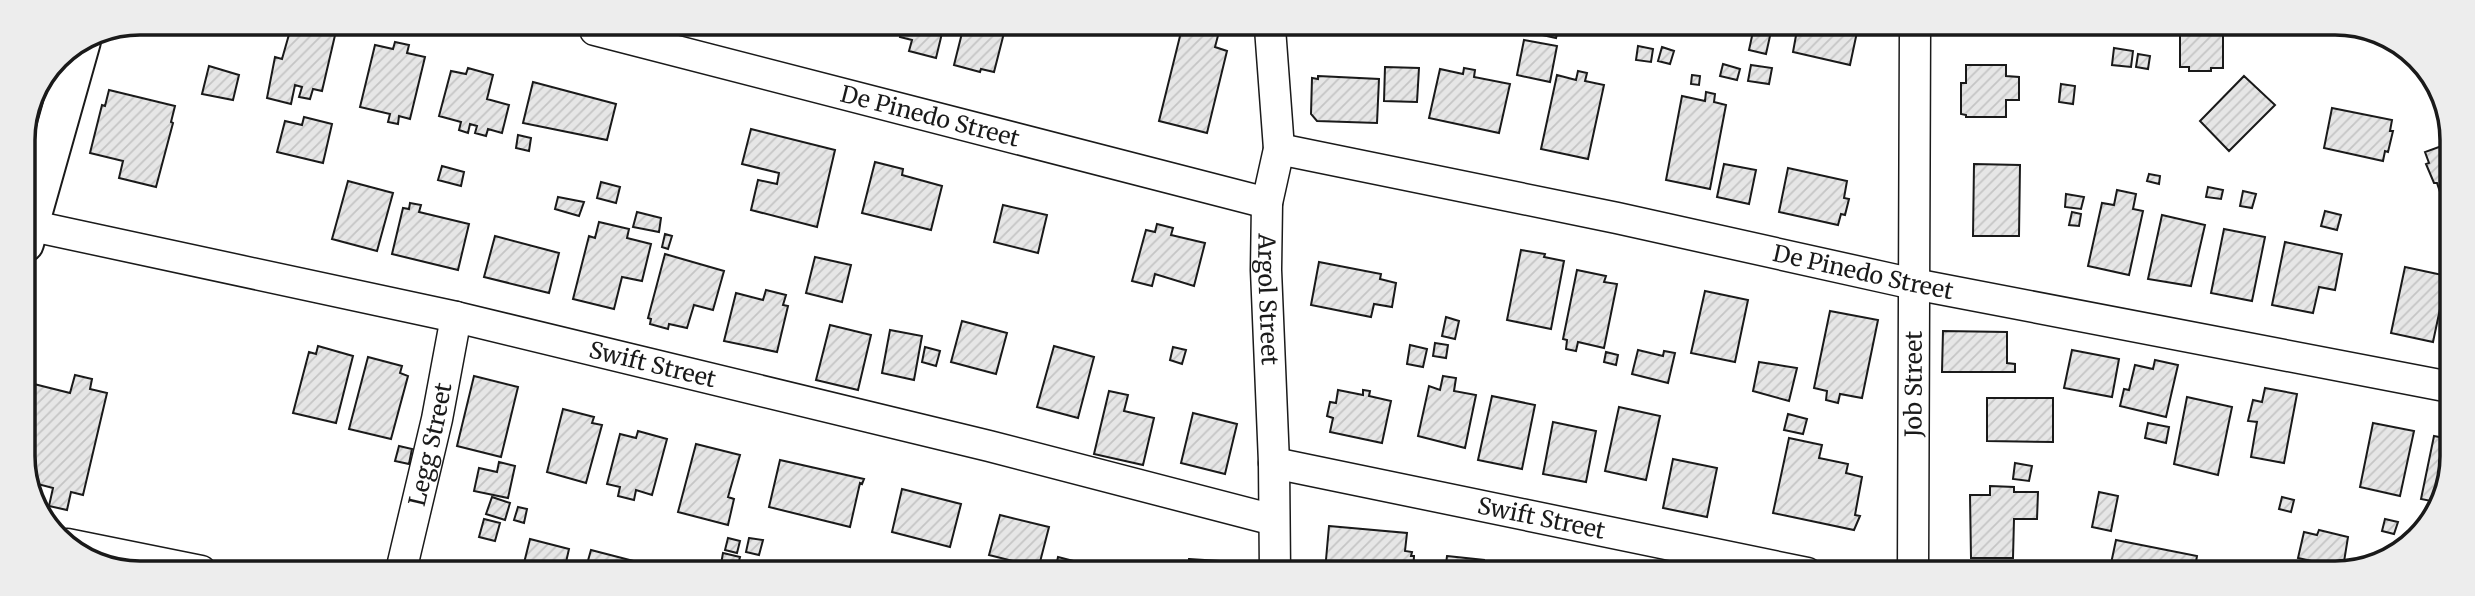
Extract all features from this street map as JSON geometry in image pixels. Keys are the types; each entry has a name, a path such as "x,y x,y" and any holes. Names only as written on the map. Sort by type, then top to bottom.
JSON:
{"main road":[{"path":"35,202 76,57"}],"street":[{"name":"De Pinedo Street","path":"614,35 1267,203"},
{"name":"Argol Street","path":"1271,35 1279,149 1267,203 1266,270 1274,463 1275,561"},
{"name":"Job Street","path":"1913,561 1915,35"},
{"name":"De Pinedo Street","path":"1279,149 1617,218 1914,284 2440,385"},
{"name":"Swift Street","path":"35,236 456,317 976,443 1274,520"},
{"name":"Legg Street","path":"403,561 437,419 456,317"},
{"name":"Swift Street","path":"1274,463 1749,561"},
{"path":"93,549 151,561"}],"building":[{"path":"289,35 335,35 322,91 313,89 310,99 299,97 302,87 295,85 291,104 267,98 275,57 282,59"},
{"path":"942,35 936,58 909,51 912,40 900,37"},
{"path":"962,35 1003,35 994,72 981,69 980,72 954,65"},
{"path":"1180,35 1218,35 1215,47 1227,51 1207,133 1159,121"},
{"path":"1752,35 1770,35 1766,54 1749,50"},
{"path":"1796,35 1856,35 1850,65 1793,52"},
{"path":"2180,35 2223,35 2223,68 2189,71 2189,67 2180,67"},
{"path":"1524,40 1557,46 1550,82 1517,75"},
{"path":"395,42 409,45 407,53 425,57 410,119 399,116 398,124 388,122 390,114 360,107 375,45 393,49"},
{"path":"1638,46 1653,49 1651,62 1636,60"},
{"path":"1662,47 1674,51 1670,64 1658,61"},
{"path":"2114,48 2133,51 2131,67 2112,65"},
{"path":"2138,54 2150,56 2148,69 2136,67"},
{"path":"1723,64 1740,69 1737,80 1720,76"},
{"path":"1751,65 1772,68 1769,84 1748,81"},
{"path":"1966,65 2006,65 2006,76 2019,77 2019,100 2006,100 2006,117 1966,117 1961,114 1961,83 1966,83"},
{"path":"209,66 239,75 233,100 202,94"},
{"path":"1385,67 1419,68 1417,102 1384,101"},
{"path":"468,68 493,75 487,99 509,105 502,133 488,129 486,136 475,133 477,126 470,124 468,133 459,130 461,122 439,116 451,71 466,74"},
{"path":"1464,68 1475,70 1474,77 1510,84 1499,133 1429,118 1440,69 1463,74"},
{"path":"1578,71 1587,73 1585,81 1604,85 1588,159 1541,149 1557,75 1576,80"},
{"path":"1692,75 1700,76 1699,85 1691,84"},
{"path":"1318,76 1379,79 1377,123 1317,121 1311,114 1312,78 1318,79"},
{"path":"2244,76 2275,105 2229,151 2200,121"},
{"path":"533,82 616,104 607,140 523,123"},
{"path":"2061,84 2075,86 2073,104 2059,102"},
{"path":"109,90 175,106 156,187 119,178 123,161 90,153 102,105 105,106"},
{"path":"1706,92 1715,94 1714,102 1726,105 1710,189 1666,180 1682,96 1705,101"},
{"path":"2332,108 2392,120 2390,131 2393,131 2383,161 2324,148"},
{"path":"304,117 332,124 323,163 277,152 285,121 302,125"},
{"path":"751,129 835,150 817,227 751,210 758,180 777,184 779,173 742,164"},
{"path":"518,135 531,138 529,151 516,148"},
{"path":"2440,147 2440,192 2426,164 2429,163 2425,152"},
{"path":"875,162 903,169 902,175 942,186 931,230 862,213"},
{"path":"1724,164 1756,170 1749,204 1717,197"},
{"path":"1974,164 2020,165 2019,236 1973,236"},
{"path":"442,166 464,172 461,186 438,180"},
{"path":"1788,168 1847,181 1844,198 1849,199 1845,215 1841,214 1838,225 1779,212"},
{"path":"2149,174 2160,176 2159,184 2147,181"},
{"path":"348,181 393,193 377,251 332,239"},
{"path":"601,182 620,187 616,203 597,198"},
{"path":"2208,187 2223,190 2221,199 2206,197"},
{"path":"2117,190 2136,194 2133,209 2143,211 2129,275 2088,266 2102,203 2114,205"},
{"path":"2243,191 2256,194 2252,208 2240,206"},
{"path":"2066,194 2084,197 2081,209 2065,207"},
{"path":"558,197 584,202 579,216 555,209"},
{"path":"410,203 421,205 419,212 469,224 458,270 392,254 403,208 409,209"},
{"path":"1003,205 1047,215 1038,253 994,242"},
{"path":"2325,211 2341,215 2337,230 2321,226"},
{"path":"637,212 661,218 659,232 633,227"},
{"path":"2072,212 2081,214 2079,226 2069,225"},
{"path":"2162,215 2205,225 2191,286 2148,279"},
{"path":"599,222 629,229 627,238 651,244 642,281 622,277 614,309 573,299 589,236 595,238"},
{"path":"1157,224 1173,228 1171,235 1205,243 1194,286 1155,274 1152,286 1132,281 1146,230 1155,232"},
{"path":"2224,229 2265,237 2252,301 2211,293"},
{"path":"665,234 672,236 668,249 662,247"},
{"path":"495,236 559,253 549,293 484,277"},
{"path":"2285,242 2342,254 2335,290 2319,287 2313,313 2272,305"},
{"path":"1521,250 1564,261 1551,329 1507,320"},
{"path":"665,254 724,271 713,310 694,305 687,328 669,324 668,329 650,324 651,319 648,318"},
{"path":"815,257 851,265 842,302 806,293"},
{"path":"1319,262 1381,274 1380,279 1396,283 1392,307 1374,304 1371,317 1311,305"},
{"path":"2405,267 2440,274 2440,309 2433,342 2391,333"},
{"path":"1577,270 1606,276 1604,282 1617,284 1604,348 1578,342 1576,351 1566,349 1567,340 1563,339"},
{"path":"766,290 786,295 783,305 788,306 777,352 724,341 736,293 763,300"},
{"path":"1705,291 1748,300 1735,362 1691,353"},
{"path":"1830,311 1878,320 1862,398 1840,394 1838,403 1826,400 1827,391 1814,388"},
{"path":"1446,317 1459,321 1455,339 1442,336"},
{"path":"962,321 1007,333 996,374 951,362"},
{"path":"830,325 871,335 858,390 816,380"},
{"path":"890,330 922,336 914,380 882,373"},
{"path":"1943,331 2007,332 2007,363 2015,364 2015,372 1942,372"},
{"path":"1435,343 1448,345 1446,358 1433,356"},
{"path":"1410,345 1427,349 1423,367 1407,364"},
{"path":"318,346 353,356 336,423 293,413 309,352 316,354"},
{"path":"1054,346 1094,357 1078,418 1037,407"},
{"path":"925,347 940,351 936,366 922,362"},
{"path":"1173,347 1186,350 1182,364 1170,360"},
{"path":"1638,350 1663,356 1664,351 1675,353 1668,383 1632,374"},
{"path":"2072,350 2119,359 2112,397 2064,388"},
{"path":"1606,352 1618,355 1616,365 1604,362"},
{"path":"368,357 402,366 400,373 408,376 391,439 349,429"},
{"path":"2155,360 2178,365 2166,417 2120,406 2124,389 2129,390 2135,365 2153,369"},
{"path":"1759,362 1797,368 1789,401 1753,391"},
{"path":"75,375 92,379 90,389 107,393 83,495 71,492 67,510 49,506 53,488 40,485 37,476 35,384 70,393"},
{"path":"474,376 518,387 501,457 457,446"},
{"path":"1443,376 1456,378 1454,391 1476,395 1465,448 1418,436 1429,386 1440,390"},
{"path":"2265,388 2297,394 2284,463 2251,457 2257,422 2248,421 2253,400 2262,402"},
{"path":"1338,390 1363,395 1363,390 1370,391 1369,396 1391,401 1382,443 1330,432 1333,418 1327,416 1330,402 1336,403"},
{"path":"1109,391 1128,395 1124,411 1154,418 1143,465 1094,454"},
{"path":"1492,396 1535,405 1522,469 1478,460"},
{"path":"2187,397 2232,407 2218,475 2174,464"},
{"path":"1987,398 2053,398 2053,442 1987,441"},
{"path":"1619,407 1660,416 1646,480 1605,471"},
{"path":"563,409 594,417 592,423 602,425 586,483 547,472"},
{"path":"1193,413 1237,424 1225,474 1181,463"},
{"path":"1788,414 1807,419 1803,434 1784,430"},
{"path":"1553,422 1596,431 1586,482 1543,474"},
{"path":"2148,423 2169,427 2166,443 2145,438"},
{"path":"2373,423 2414,431 2400,496 2360,487"},
{"path":"638,431 667,439 652,495 636,490 634,500 618,496 620,487 607,484 620,434 636,438"},
{"path":"2434,436 2440,437 2438,476 2432,496 2430,501 2421,499"},
{"path":"1789,438 1822,445 1819,458 1848,464 1846,473 1862,477 1855,515 1860,516 1854,530 1773,513"},
{"path":"696,444 740,455 728,497 734,499 728,525 678,512"},
{"path":"399,446 412,449 409,464 395,461"},
{"path":"1673,459 1717,468 1707,517 1663,508"},
{"path":"780,460 864,479 862,484 860,483 850,527 769,507"},
{"path":"499,462 515,466 508,498 474,491 479,468 497,472"},
{"path":"2015,463 2032,466 2029,481 2013,479"},
{"path":"1990,486 2014,487 2014,492 2038,492 2037,519 2014,519 2013,558 1971,558 1970,495 1990,495"},
{"path":"902,489 961,504 950,547 892,532"},
{"path":"2099,492 2118,496 2111,531 2092,527"},
{"path":"492,497 510,503 505,520 486,514"},
{"path":"2282,497 2294,500 2291,512 2279,509"},
{"path":"518,507 527,509 524,523 514,520"},
{"path":"1000,515 1049,527 1040,561 1013,561 989,555"},
{"path":"484,519 500,523 495,541 479,537"},
{"path":"2385,519 2398,522 2394,534 2382,531"},
{"path":"1329,526 1407,533 1405,551 1412,552 1411,556 1414,556 1414,561 1326,561"},
{"path":"2319,530 2348,537 2344,561 2312,561 2298,558 2304,532 2317,535"},
{"path":"728,538 740,541 737,553 725,550"},
{"path":"749,538 763,540 759,555 746,552"},
{"path":"530,539 569,549 566,561 524,561"},
{"path":"2116,540 2197,556 2196,561 2112,561"},
{"path":"591,550 634,561 588,561"},
{"path":"723,553 740,557 739,561 722,561"},
{"path":"1447,556 1484,560 1484,561 1446,561"},
{"path":"1058,557 1074,561 1057,561"},
{"path":"1189,559 1220,561 1189,561"}]}
